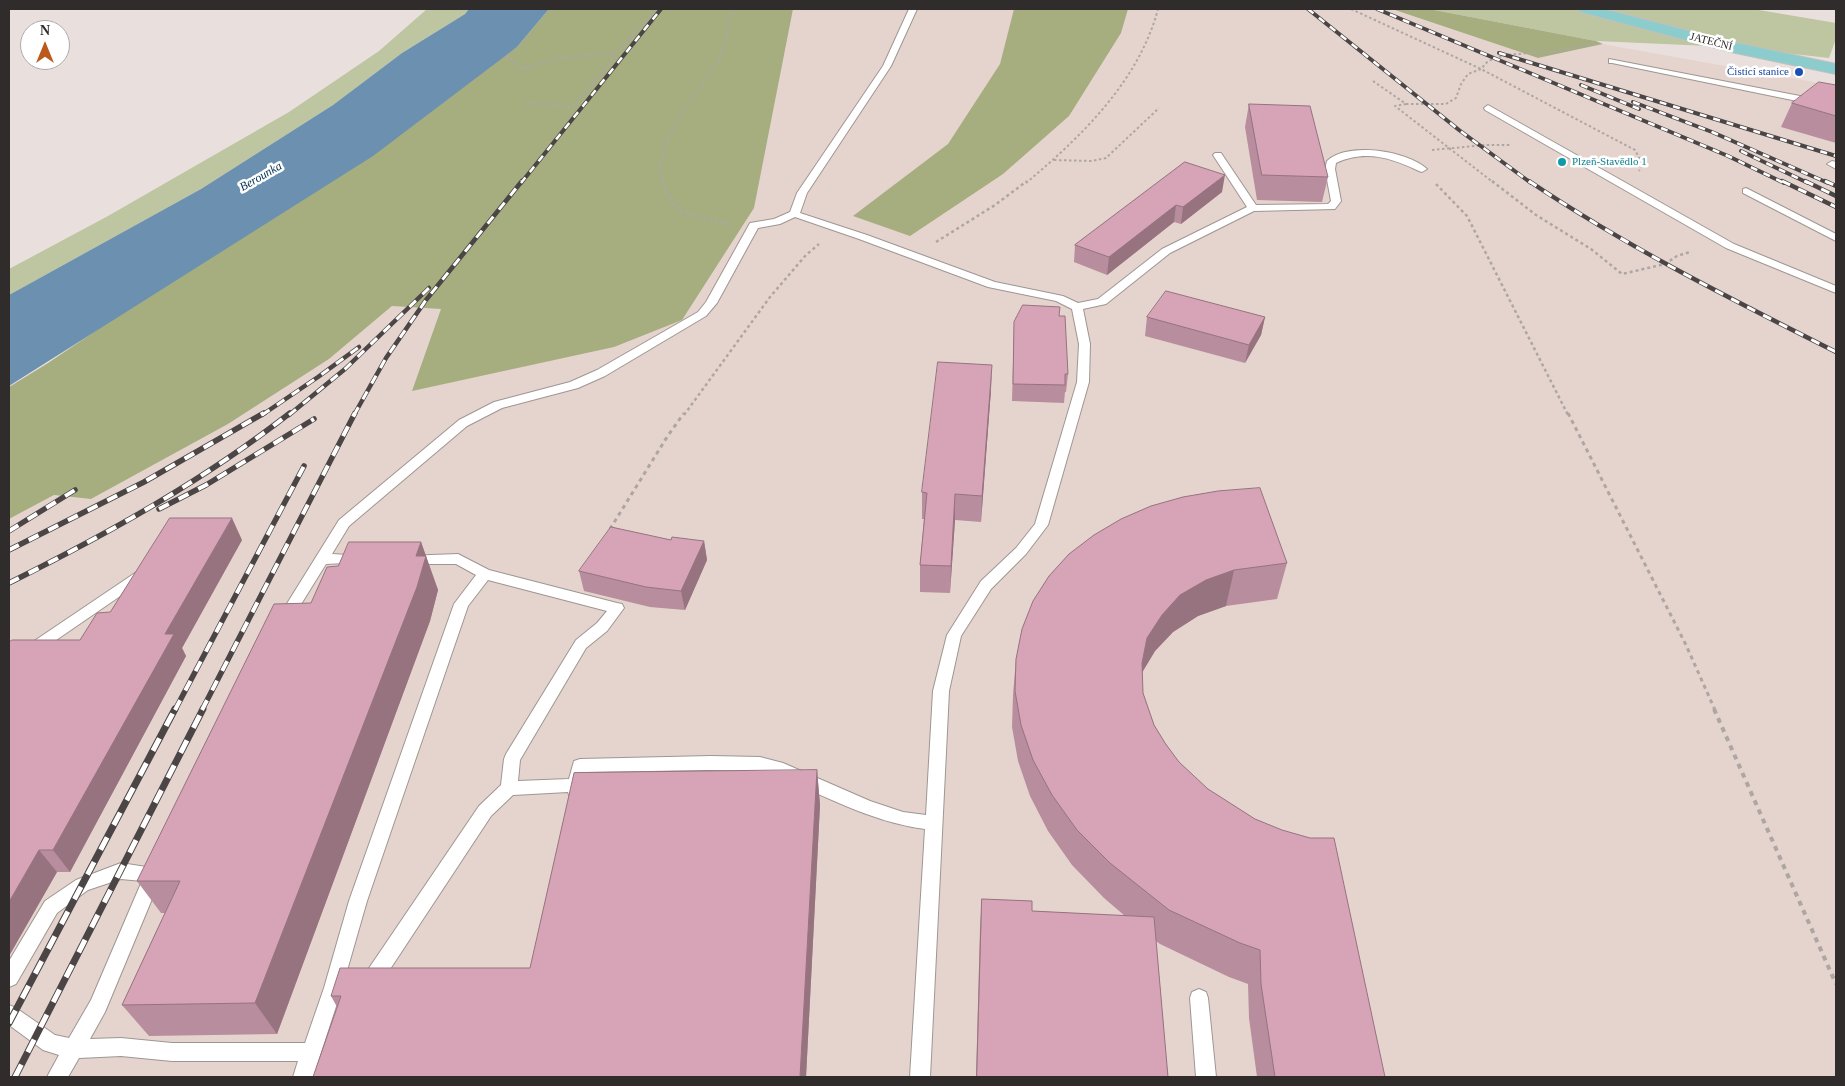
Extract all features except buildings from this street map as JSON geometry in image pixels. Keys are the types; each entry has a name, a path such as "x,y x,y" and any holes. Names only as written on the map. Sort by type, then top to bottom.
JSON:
{"main road":[{"name":"JATEČNÍ","path":"1586,9 1731,47 1836,69"}],"lane":[{"path":"794,214 802,193 887,66 912,9"},
{"path":"1612,61 1836,106"},
{"path":"1488,108 1730,246 1836,290"},
{"path":"276,636 289,610 344,523 463,423 498,405 574,384 601,373 702,314 711,303 754,225 776,222 794,214 914,255 992,285 1059,298 1077,307 1102,302 1166,251 1253,208 1330,207 1336,201 1330,168 1332,161 1342,155 1384,154 1397,157 1422,169"},
{"path":"1218,156 1253,208"},
{"path":"1746,191 1836,238"},
{"path":"920,1077 941,691 954,635 986,585 1021,551 1042,525 1083,382 1086,365 1084,328 1077,307"},
{"path":"322,559 378,559"},
{"path":"303,1077 312,1052 352,988 485,811 509,788 512,760 580,644 602,627 618,608 484,574 458,559 397,559"},
{"path":"9,664 149,570"},
{"path":"352,988 358,901 461,604 484,574"},
{"path":"572,804 580,766 711,763 760,764 777,768 865,807 903,818 935,823"},
{"path":"509,788 576,785"},
{"path":"57,1077 98,1006 153,874 162,857"},
{"path":"9,978 51,907 82,885 122,871 153,874"},
{"path":"352,988 386,988"},
{"path":"1199,998 1206,1077"},
{"path":"9,1014 50,1043 73,1049 121,1047 181,1052 312,1052"}],"path":[{"path":"523,102 573,107 656,9"},
{"path":"732,9 719,59 670,133 660,158 661,181 671,200 681,212 724,223 754,225"},
{"path":"914,255 972,221 1054,160 1113,96 1143,47 1156,19 1158,9"},
{"path":"1351,9 1481,69 1635,150 1643,166 1626,186"},
{"path":"1605,42 1557,51 1508,54 1488,61 1481,69 1468,74 1461,84 1456,98 1446,104 1406,104 1395,106 1536,215 1591,249 1622,274 1665,264 1677,256 1690,252"},
{"path":"507,55 521,69 561,58 618,52"},
{"path":"1373,81 1406,104"},
{"path":"1054,160 1092,161 1106,158 1159,108"},
{"path":"1426,150 1518,145 1544,139"},
{"path":"1422,169 1467,216 1534,344 1686,645 1836,984"},
{"path":"610,529 667,437 770,297 806,255 838,228"}],"shaded area":[{"path":"619,9 1392,9 1538,58 1603,44 1836,86 1836,1077 9,1077 9,519 54,495 91,499 228,424 329,359 392,306"}],"green space":[{"path":"427,9 469,9 465,14 402,53 333,105 201,189 9,295 9,269 108,216 289,112 379,51"},
{"path":"549,9 793,9 754,208 682,320 614,347 412,391 441,309 392,306 329,359 228,424 91,499 54,495 9,519 9,387 48,363 517,47"},
{"path":"1014,9 1128,9 1121,33 1069,116 1003,174 910,236 853,216 948,144 1000,64"},
{"path":"1392,9 1429,9 1596,41 1603,44 1538,58"},
{"path":"1429,9 1753,9 1836,23 1836,39 1829,58 1731,47 1596,41"}],"water":[{"name":"Berounka","path":"469,9 549,9 517,47 373,156 9,386 9,295 201,189 333,105 402,53 465,14"}],"railway":[{"path":"521,183 661,9"},
{"path":"1308,9 1459,130 1531,183"},
{"path":"1377,9 1728,156 1784,183"},
{"path":"1499,53 1836,156"},
{"path":"1581,85 1639,109"},
{"path":"1633,102 1712,132 1828,183"},
{"path":"1741,151 1808,183"},
{"path":"354,415 386,358 426,300 522,181"},
{"path":"1529,181 1642,250 1836,352"},
{"path":"1782,181 1836,207"},
{"path":"1805,181 1836,196"},
{"path":"1825,181 1836,186"},
{"path":"289,415 345,369 429,288"},
{"path":"262,415 359,347"},
{"path":"9,550 144,482 264,413"},
{"path":"9,583 118,526 189,484 290,413"},
{"path":"202,710 355,413"},
{"path":"159,509 206,485 314,419"},
{"path":"175,710 304,466"},
{"path":"9,531 75,490"},
{"path":"9,1023 175,709"},
{"path":"15,1077 203,709"}],"place":[{"name":"Čisticí stanice","path":"1799,72"},
{"name":"Plzeň-Stavědlo 1","path":"1562,162"}]}
